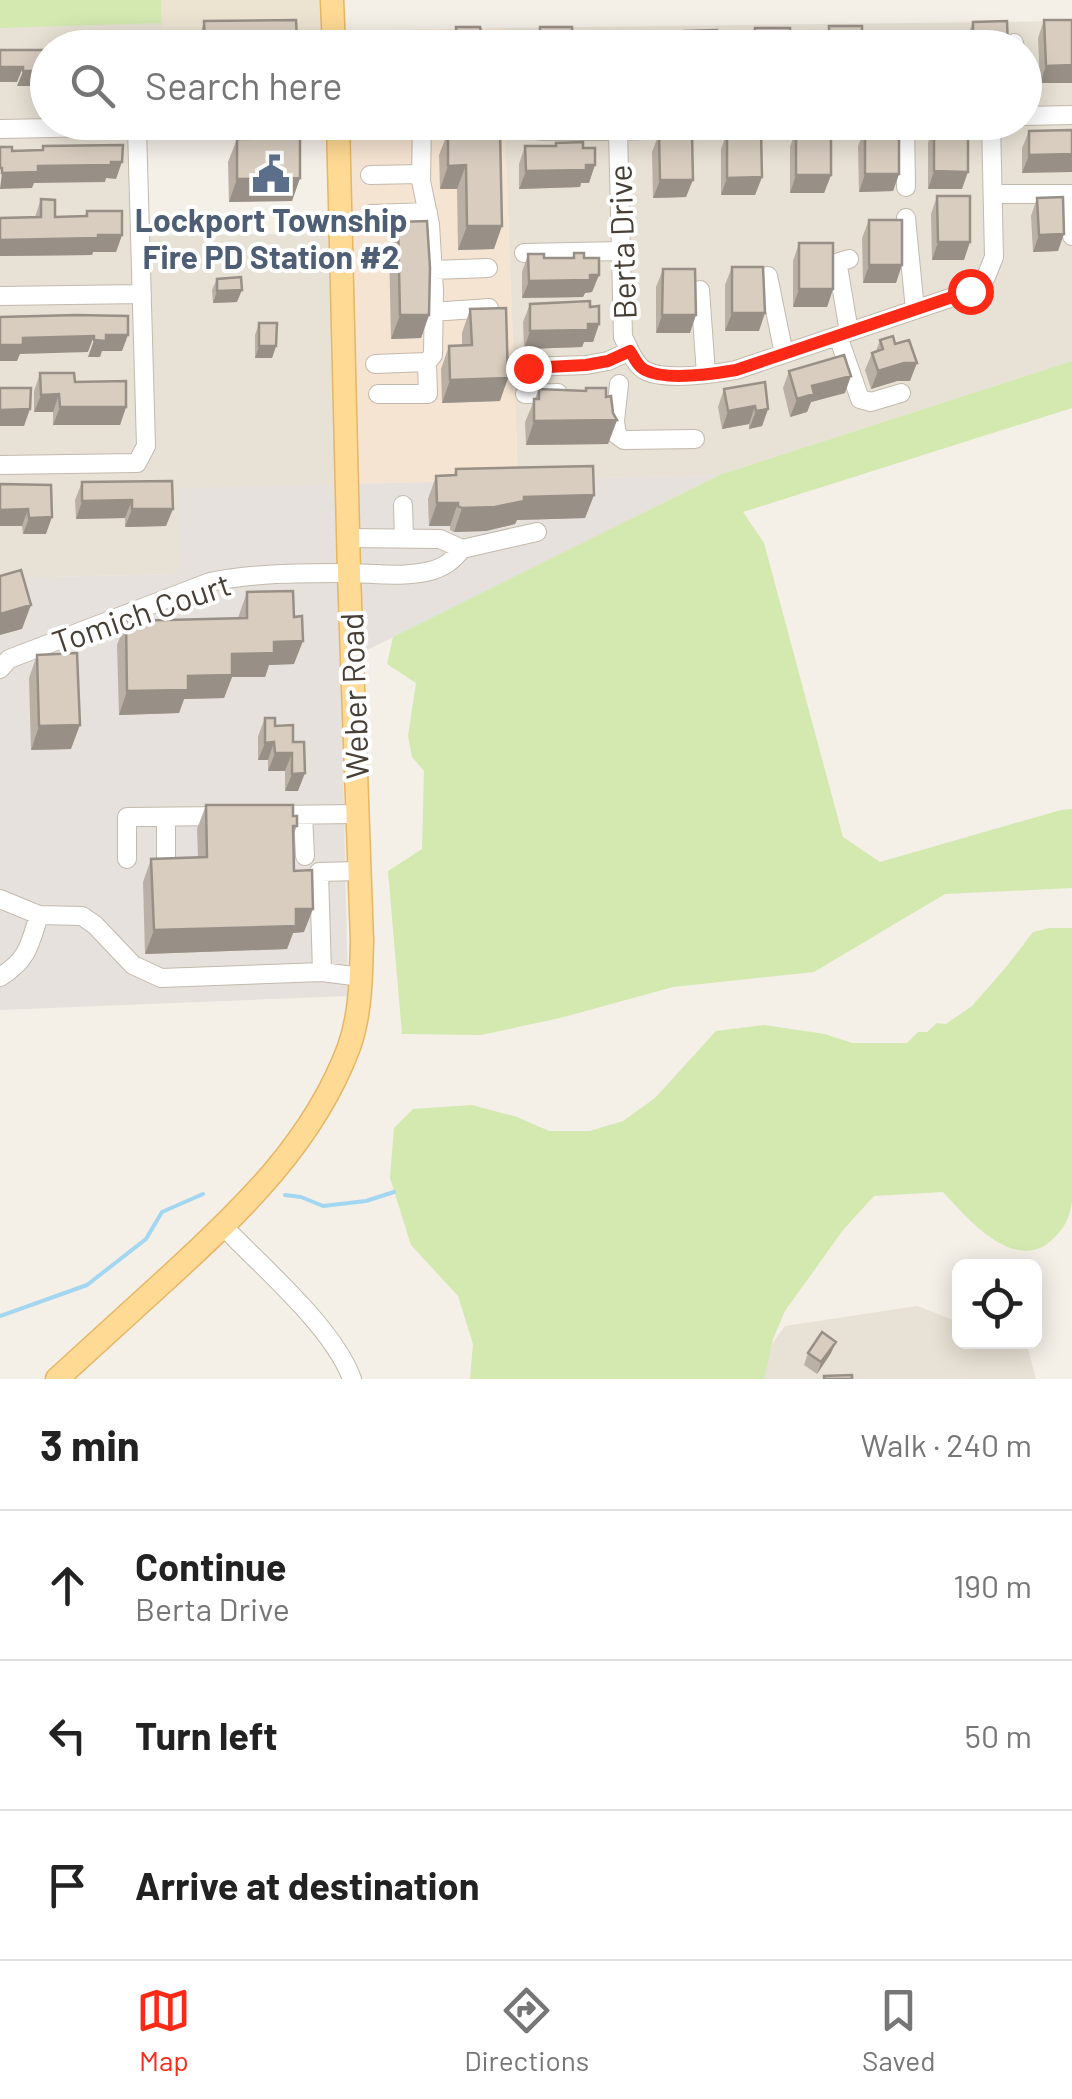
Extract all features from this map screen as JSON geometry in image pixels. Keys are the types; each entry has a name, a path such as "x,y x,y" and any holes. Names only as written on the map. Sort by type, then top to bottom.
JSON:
{"main road":[{"path":"332,0 333,30"},
{"name":"Weber Road","path":"57,1379 223,1226 281,1165 320,1110 350,1044 361,977 338,140"}],"street":[{"path":"1042,116 1072,115"},
{"path":"0,129 30,129"},
{"path":"0,465 137,463 146,446 137,140"},
{"path":"378,394 428,394 432,270 421,174 422,140"},
{"name":"Berta Drive","path":"618,140 623,337 645,370 706,374 736,370 970,291 986,277 994,257 992,140"},
{"path":"905,140 906,187"},
{"path":"370,176 421,174"},
{"path":"993,194 1070,194 1072,236"},
{"path":"372,214 428,212"},
{"path":"906,218 914,310"},
{"path":"524,253 621,251"},
{"path":"849,259 838,262 843,334 860,399 870,402 901,394"},
{"path":"432,270 488,268"},
{"path":"768,276 784,354"},
{"path":"700,290 706,374"},
{"path":"0,296 142,294"},
{"path":"432,312 489,308"},
{"path":"528,368 586,365 633,356"},
{"path":"633,356 612,386 617,434 624,440 695,439"},
{"path":"375,364 427,362"},
{"path":"525,394 576,392"},
{"path":"404,505 404,538"},
{"path":"348,538 440,539 462,549 538,532"},
{"name":"Tomich Court","path":"0,668 9,659 210,582 240,576 427,572 450,564 462,549"},
{"path":"264,816 357,814"},
{"path":"303,815 305,856"},
{"path":"128,859 126,818 244,816"},
{"path":"166,817 166,858"},
{"path":"322,972 319,872 359,871"},
{"path":"0,899 39,915 82,916 133,966 161,978 322,972 361,977"},
{"path":"0,976 24,958 39,915"},
{"path":"223,1226 320,1326 346,1362 352,1379"}],"shaded area":[{"path":"161,0 328,0 330,30 162,30"},
{"path":"1072,21 1072,361 719,475 518,480 505,140 1042,140 1042,30 503,28"},
{"path":"162,23 162,30 30,30 30,140 142,140 144,236 337,233 343,484 181,574 0,578 0,24"},
{"path":"503,28 503,30 392,30"},
{"path":"340,140 505,140 518,480 350,484"},
{"path":"719,475 341,663 348,996 0,1010 0,578 181,574 179,488"},
{"path":"917,1306 952,1319 952,1349 1028,1349 1036,1379 747,1379 785,1326"}],"green space":[{"path":"0,0 161,0 162,23 0,28"},
{"path":"1072,361 1072,408 743,512 764,543 843,837 880,862 1072,809 1072,888 945,894 814,972 673,987 481,1035 402,1034 388,871 422,849 424,771 412,757 408,736 416,683 387,664 393,637 719,475"},
{"path":"1072,928 1072,1201 1067,1220 1055,1237 1040,1248 1010,1248 980,1229 943,1192 874,1196 843,1230 785,1311 773,1339 764,1379 470,1379 473,1344 458,1296 411,1245 390,1178 394,1128 413,1109 472,1105 517,1117 549,1131 590,1131 623,1121 655,1098 716,1031 764,1025 825,1034 852,1043 907,1043 918,1032 927,1032 937,1023 946,1024 972,1006 1033,932"}],"building":[{"path":"296,20 296,30 204,30 204,21"},
{"path":"1044,20 1072,20 1072,65 1046,66"},
{"path":"1007,21 1007,30 973,30 973,22"},
{"path":"829,26 862,26 862,30 829,30"},
{"path":"456,27 481,30 456,30"},
{"path":"572,27 572,30 540,30"},
{"path":"755,28 790,28 790,30"},
{"path":"0,50 30,50 30,71 23,71 23,67 0,67"},
{"path":"1072,130 1072,154 1029,155 1029,140 1042,140 1042,131"},
{"path":"237,140 300,140 300,178 237,179"},
{"path":"448,140 500,140 502,226 467,226 466,165 448,166"},
{"path":"659,140 692,140 693,180 660,180"},
{"path":"727,140 761,140 762,177 727,178"},
{"path":"796,140 831,140 831,175 796,175"},
{"path":"865,140 899,140 899,174 865,174"},
{"path":"934,140 968,140 968,172 934,171"},
{"path":"583,142 583,148 595,148 595,165 586,165 586,170 526,171 525,146"},
{"path":"123,145 122,162 111,165 38,166 38,172 2,173 0,168 0,147 12,147 12,151 43,150 43,146"},
{"path":"937,196 970,196 970,242 938,242"},
{"path":"1063,197 1064,234 1039,235 1037,198"},
{"path":"41,199 55,200 55,217 87,216 87,211 122,211 122,235 0,240 0,218 41,217"},
{"path":"869,220 902,220 902,265 869,265"},
{"path":"427,221 429,315 400,315 398,222"},
{"path":"799,243 833,243 833,289 799,289"},
{"path":"574,253 599,258 599,275 590,275 590,280 529,281 528,254 574,258"},
{"path":"732,267 763,267 765,313 732,313"},
{"path":"663,269 695,269 696,315 662,315"},
{"path":"241,277 242,290 217,291 217,279"},
{"path":"590,301 590,307 599,306 599,324 588,324 588,330 530,331 530,304"},
{"path":"506,308 508,378 450,380 449,346 472,345 470,309"},
{"path":"128,316 128,335 106,335 106,341 94,340 94,336 23,338 23,345 0,345 0,317"},
{"path":"259,323 277,323 276,346 259,346"},
{"path":"893,336 895,344 909,340 917,363 878,371 872,353 883,349 880,340"},
{"path":"844,355 851,376 812,386 814,394 797,399 789,371"},
{"path":"40,373 74,373 75,382 126,381 126,407 60,407 59,394 41,395"},
{"path":"765,382 768,409 756,411 755,406 728,411 724,389"},
{"path":"0,388 31,388 30,409 0,410"},
{"path":"606,388 617,420 534,421 534,399 539,399 539,389"},
{"path":"593,466 594,495 524,497 524,501 495,507 462,508 458,503 437,503 436,476 456,475 456,469"},
{"path":"172,481 173,509 132,509 132,500 82,501 82,482"},
{"path":"0,484 51,485 52,517 29,518 28,509 0,510"},
{"path":"21,570 31,605 0,614 0,576"},
{"path":"293,591 294,617 302,616 303,641 274,642 274,653 232,654 232,675 188,676 188,690 127,691 126,621 247,618 247,592"},
{"path":"77,653 80,725 39,726 37,655"},
{"path":"265,718 275,718 275,726 293,725 293,742 304,742 305,773 292,774 292,753 275,753 274,742 265,743"},
{"path":"206,805 293,805 293,816 297,816 297,826 293,826 294,871 312,870 313,909 296,909 296,926 154,930 151,859 207,857"},
{"path":"822,1332 836,1342 821,1362 808,1353"},
{"path":"852,1375 852,1379 824,1379 824,1376"}],"waterway":[{"path":"285,1195 323,1206 366,1201 394,1192"},
{"path":"0,1316 87,1285 146,1239 162,1212 203,1194"}],"place":[{"name":"Lockport Township Fire PD Station #2","path":"271,174"}],"route":[{"path":"528,368 586,365 630,351 645,370 664,374 736,370 970,291"}]}
